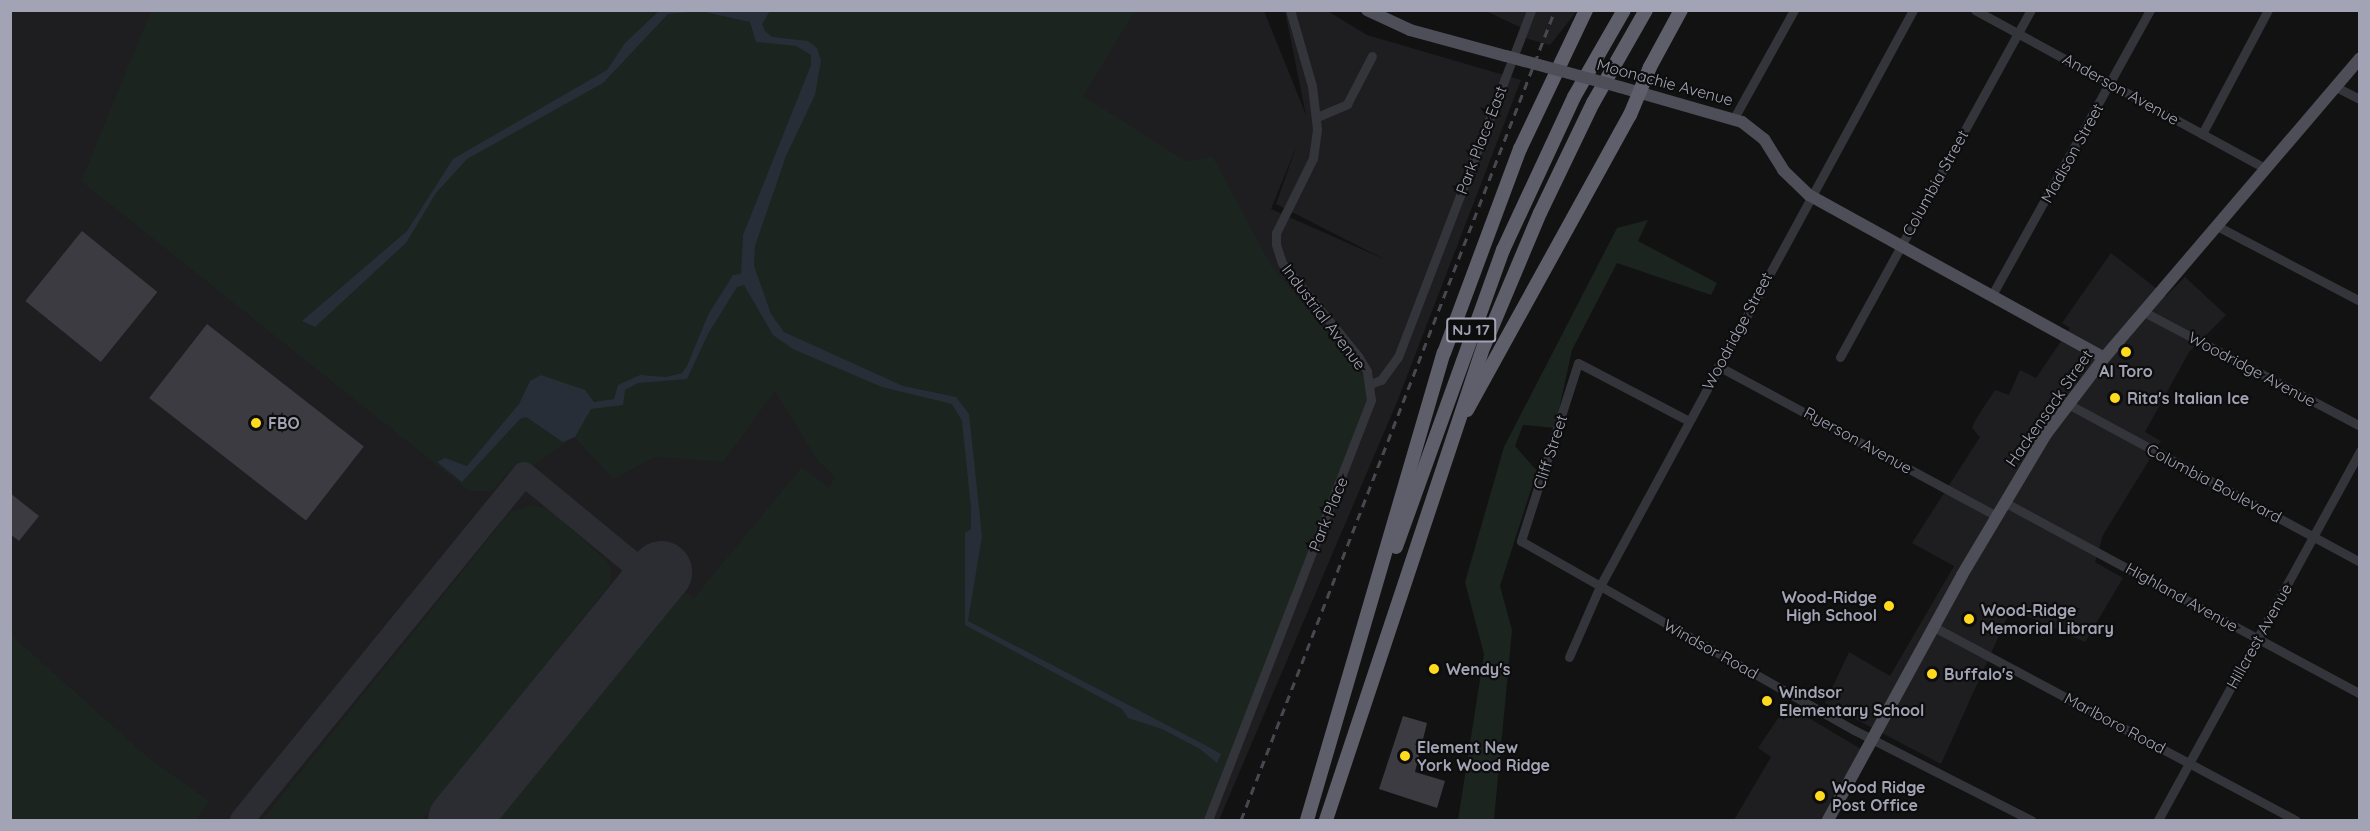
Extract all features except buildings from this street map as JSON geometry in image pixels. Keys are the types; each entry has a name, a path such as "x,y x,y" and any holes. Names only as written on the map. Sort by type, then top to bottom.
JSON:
{"highway":[{"path":"1355,665 1444,353 1520,149 1555,69 1586,10"},
{"name":"NJ 17","path":"1307,820 1355,665 1503,250 1569,108 1624,10"},
{"name":"NJ 17","path":"1326,820 1484,346 1539,213 1593,103 1646,10"},
{"path":"1463,413 1484,385 1681,10"}],"main road":[{"name":"Moonachie Avenue","path":"1367,10 1410,30 1734,118 1764,139 1790,179 1809,195 2104,358"},
{"name":"Hackensack Street","path":"1828,820 2004,502 2068,404 2104,358 2360,58"}],"street":[{"name":"Industrial Avenue","path":"1290,10 1317,117 1313,158 1276,233 1276,243 1282,262 1358,356 1370,384"},
{"name":"Park Place East","path":"1370,384 1381,380 1398,357 1531,10"},
{"path":"1734,118 1794,10"},
{"name":"Woodridge Street","path":"1569,657 1600,586 1809,195 1913,10"},
{"name":"Anderson Avenue","path":"1975,10 2267,169"},
{"name":"Columbia Street","path":"1840,357 2031,10"},
{"name":"Madison Street","path":"1992,295 2112,84 2150,10"},
{"path":"2202,134 2268,10"},
{"path":"1317,117 1347,105 1372,56"},
{"path":"2336,87 2360,99"},
{"path":"2217,226 2360,301"},
{"name":"Woodridge Avenue","path":"2144,312 2360,426"},
{"name":"Cliff Street","path":"1521,541 1578,363 1689,421"},
{"name":"Ryerson Avenue","path":"1718,366 1996,516"},
{"name":"Park Place","path":"1208,820 1366,419 1370,384"},
{"name":"Columbia Boulevard","path":"2068,404 2360,562"},
{"name":"Hillcrest Avenue","path":"2158,820 2315,538 2360,451"},
{"name":"Highland Avenue","path":"2004,502 2360,694"},
{"name":"Windsor Road","path":"1521,541 1854,730 1874,737 2031,820"},
{"name":"Marlboro Road","path":"1934,627 2296,820"}],"shaded area":[{"path":"733,10 770,11 762,24 765,31 772,37 808,41 817,48 821,61 815,95 786,156 755,246 754,266 771,314 784,332 903,386 956,397 969,414 982,536 968,621 1221,754 1217,763 1200,749 1162,729 1128,718 1122,709 965,625 965,533 971,529 971,508 962,421 952,404 882,387 793,349 773,335 744,285 737,287 708,334 687,379 638,383 625,390 623,405 591,409 575,437 563,442 526,417 520,419 462,482 437,462 445,458 467,466 519,404 530,381 541,375 585,390 594,402 614,399 618,385 640,375 666,377 682,373 687,366 708,315 733,275 741,274 743,235 811,65 811,55 796,46 756,42 750,22 700,11 668,14 603,83 467,159 436,193 406,243 315,327 302,321 407,231 453,159 607,70 625,43 659,11"},
{"path":"1326,10 1367,35 1521,80 1397,402 1219,820 11,820 10,11 1264,11 1306,115 1285,11","holes":["1297,145 1276,204 1386,260 1271,209"]},
{"path":"151,11 1135,11 1083,96 1186,161 1213,157 1272,267 1370,384 1371,400 1208,820 499,820 685,592 694,598 802,467 829,488 835,477 818,461 775,391 723,462 655,457 614,479 574,437 533,466 519,462 491,491 469,491 81,181"},
{"path":"1486,11 1577,11 1550,45 1521,37 1524,29"},
{"path":"1648,220 1638,241 1717,283 1711,295 1617,263 1572,350 1555,428 1523,425 1515,446 1537,471 1500,586 1512,630 1494,820 1458,820 1484,654 1465,582 1504,447 1617,228"},
{"path":"2111,253 2166,296 2185,277 2226,315 2189,352 2145,432 2161,441 2103,535 2095,562 2123,578 2085,642 2011,609 1941,764 1825,703 1849,652 1890,676 1954,566 1912,543 1980,437 1972,428 1976,419 1995,390 2009,395 2020,370 2036,378 2070,328 2062,323"},
{"path":"535,505 550,510 606,560 611,567 610,584 422,820 262,820 510,512"},
{"path":"10,634 151,760 209,801 196,820 11,820"},
{"path":"1787,705 1861,749 1824,820 1734,820 1771,757 1758,748"}],"taxiway":[{"path":"242,820 524,474 654,581"}],"runway":[{"path":"459,820 661,572"}],"railway":[{"path":"1241,820 1555,10"}],"place":[{"name":"Al Toro","path":"2126,352"},
{"name":"Rita's Italian Ice","path":"2115,398"},
{"name":"FBO","path":"256,423"},
{"name":"Wood-Ridge High School","path":"1889,606"},
{"name":"Wood-Ridge Memorial Library","path":"1969,619"},
{"name":"Wendy's","path":"1434,669"},
{"name":"Buffalo's","path":"1932,674"},
{"name":"Windsor Elementary School","path":"1767,701"},
{"name":"Element New York Wood Ridge","path":"1405,756"},
{"name":"Wood Ridge Post Office","path":"1820,796"}]}
